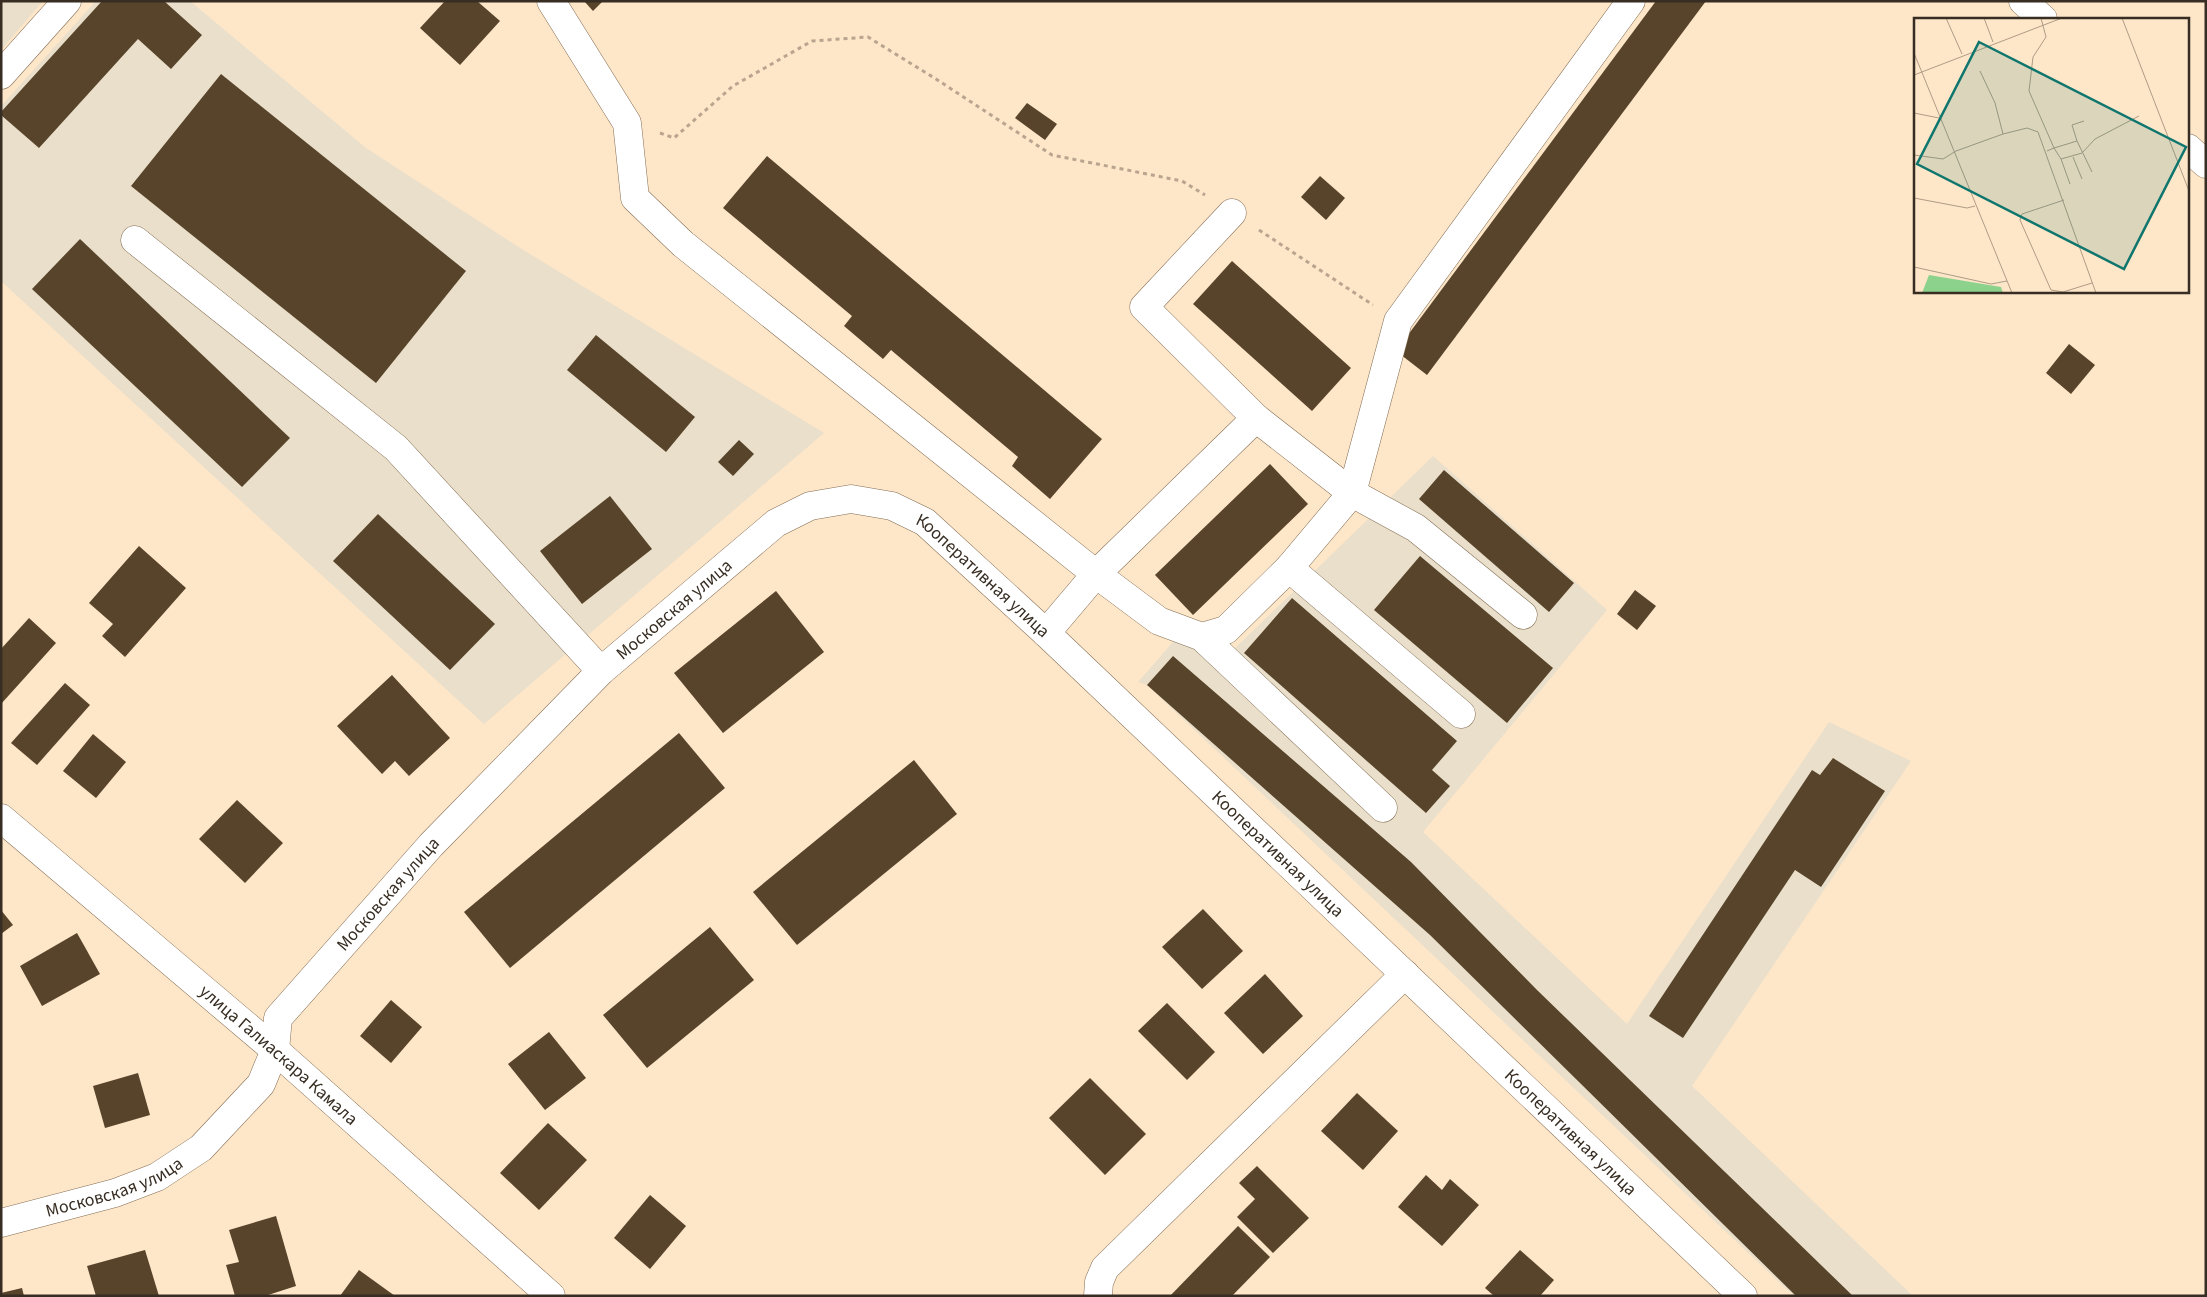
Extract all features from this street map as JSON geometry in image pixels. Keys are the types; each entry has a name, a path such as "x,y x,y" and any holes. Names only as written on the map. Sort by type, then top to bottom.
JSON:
{"street":[{"path":"1,75 67,1"},
{"path":"552,1 627,123 635,198 683,244 1096,574 1159,621 1202,638 1383,808"},
{"path":"1202,638 1226,630 1289,568 1352,493 1398,321 1631,1"},
{"path":"2023,1 2042,18"},
{"path":"2190,150 2206,164"},
{"path":"1232,213 1144,306 1256,418 1352,493 1416,528 1523,615"},
{"path":"135,240 396,448 601,671"},
{"path":"1046,633 1096,574 1256,418"},
{"name":"Кооперативная улица","path":"776,523 810,506 851,499 892,506 925,522 1046,633 1743,1296"},
{"name":"Московская улица","path":"1,1222 115,1193 157,1177 201,1148 261,1084 275,1050 278,1018 431,845 601,671 776,523"},
{"path":"1289,568 1461,714"},
{"name":"улица Галиаскара Камала","path":"1,818 275,1050 551,1296"},
{"path":"1098,1296 1099,1282 1105,1268 1405,974"}],"path":[{"path":"627,123 674,138 733,86 812,41 868,37 1052,155 1182,181 1398,321"}],"shaded area":[{"path":"1,1 43,1 1,50"},
{"path":"96,1 190,1 366,148 520,248 824,433 484,724 1,281 1,106"},
{"path":"1433,456 1607,610 1423,832 1627,1024 1829,722 1911,761 1692,1086 1913,1296 1794,1296 1147,685 1138,682 1180,634 1229,654"}],"building":[{"path":"102,1 164,1 202,35 171,69 138,39 39,148 1,115 1,112"},
{"path":"445,1 477,1 500,21 460,65 420,28"},
{"path":"584,1 603,1 593,11"},
{"path":"1656,1 1706,1 1427,375 1396,351"},
{"path":"221,74 466,271 376,383 131,186"},
{"path":"1027,103 1057,124 1045,140 1015,118"},
{"path":"767,156 1102,439 1050,499 1012,466 1018,457 891,350 883,359 844,326 852,316 723,208"},
{"path":"1320,176 1345,198 1326,220 1301,197"},
{"path":"80,239 290,438 242,487 32,289"},
{"path":"1232,261 1351,368 1312,411 1193,304"},
{"path":"596,335 695,417 666,452 567,370"},
{"path":"2069,344 2095,365 2071,394 2046,373"},
{"path":"739,440 754,454 733,476 718,462"},
{"path":"1270,464 1308,504 1193,615 1155,575"},
{"path":"1444,470 1574,583 1549,612 1419,499"},
{"path":"610,496 652,549 582,604 540,551"},
{"path":"378,514 495,624 450,670 333,561"},
{"path":"139,546 186,588 125,657 102,636 113,624 89,603"},
{"path":"1420,556 1553,668 1507,723 1374,610"},
{"path":"1635,590 1656,606 1637,630 1617,614"},
{"path":"776,591 824,652 723,733 674,673"},
{"path":"1292,598 1457,741 1432,770 1450,786 1426,813 1244,653"},
{"path":"29,618 56,643 1,704 1,649"},
{"path":"1173,656 1411,862 1537,990 1853,1296 1796,1296 1430,935 1147,685"},
{"path":"392,675 450,738 409,776 395,761 382,774 337,726"},
{"path":"65,683 90,705 37,765 11,743"},
{"path":"679,733 725,788 510,968 464,912"},
{"path":"93,734 126,762 96,798 63,771"},
{"path":"1833,758 1885,791 1821,887 1795,870 1683,1038 1649,1016 1812,770 1820,775"},
{"path":"914,760 957,814 797,945 753,892"},
{"path":"237,800 283,843 245,883 199,839"},
{"path":"1203,909 1243,951 1202,989 1162,947"},
{"path":"1,910 13,925 1,934"},
{"path":"710,927 754,980 647,1068 603,1015"},
{"path":"77,933 100,974 42,1006 20,966"},
{"path":"1265,974 1303,1016 1263,1054 1224,1013"},
{"path":"391,1000 422,1027 391,1063 360,1036"},
{"path":"1167,1003 1215,1052 1187,1080 1138,1031"},
{"path":"549,1032 586,1078 545,1110 508,1064"},
{"path":"138,1073 150,1115 105,1128 93,1086"},
{"path":"1090,1078 1146,1134 1105,1175 1049,1118"},
{"path":"1357,1093 1398,1131 1363,1170 1321,1131"},
{"path":"548,1123 587,1160 539,1210 500,1173"},
{"path":"1257,1166 1309,1218 1273,1253 1237,1217 1255,1199 1239,1183"},
{"path":"1426,1175 1442,1190 1450,1179 1479,1205 1442,1246 1398,1207"},
{"path":"650,1195 686,1226 650,1269 614,1238"},
{"path":"276,1216 296,1286 265,1296 235,1296 226,1265 239,1262 229,1230"},
{"path":"1238,1226 1270,1257 1232,1296 1170,1296"},
{"path":"145,1250 159,1296 96,1296 87,1266"},
{"path":"1520,1250 1554,1280 1540,1296 1494,1296 1485,1288"},
{"path":"359,1270 395,1296 340,1296"},
{"path":"22,1288 24,1296 1,1296 1,1293"}]}
